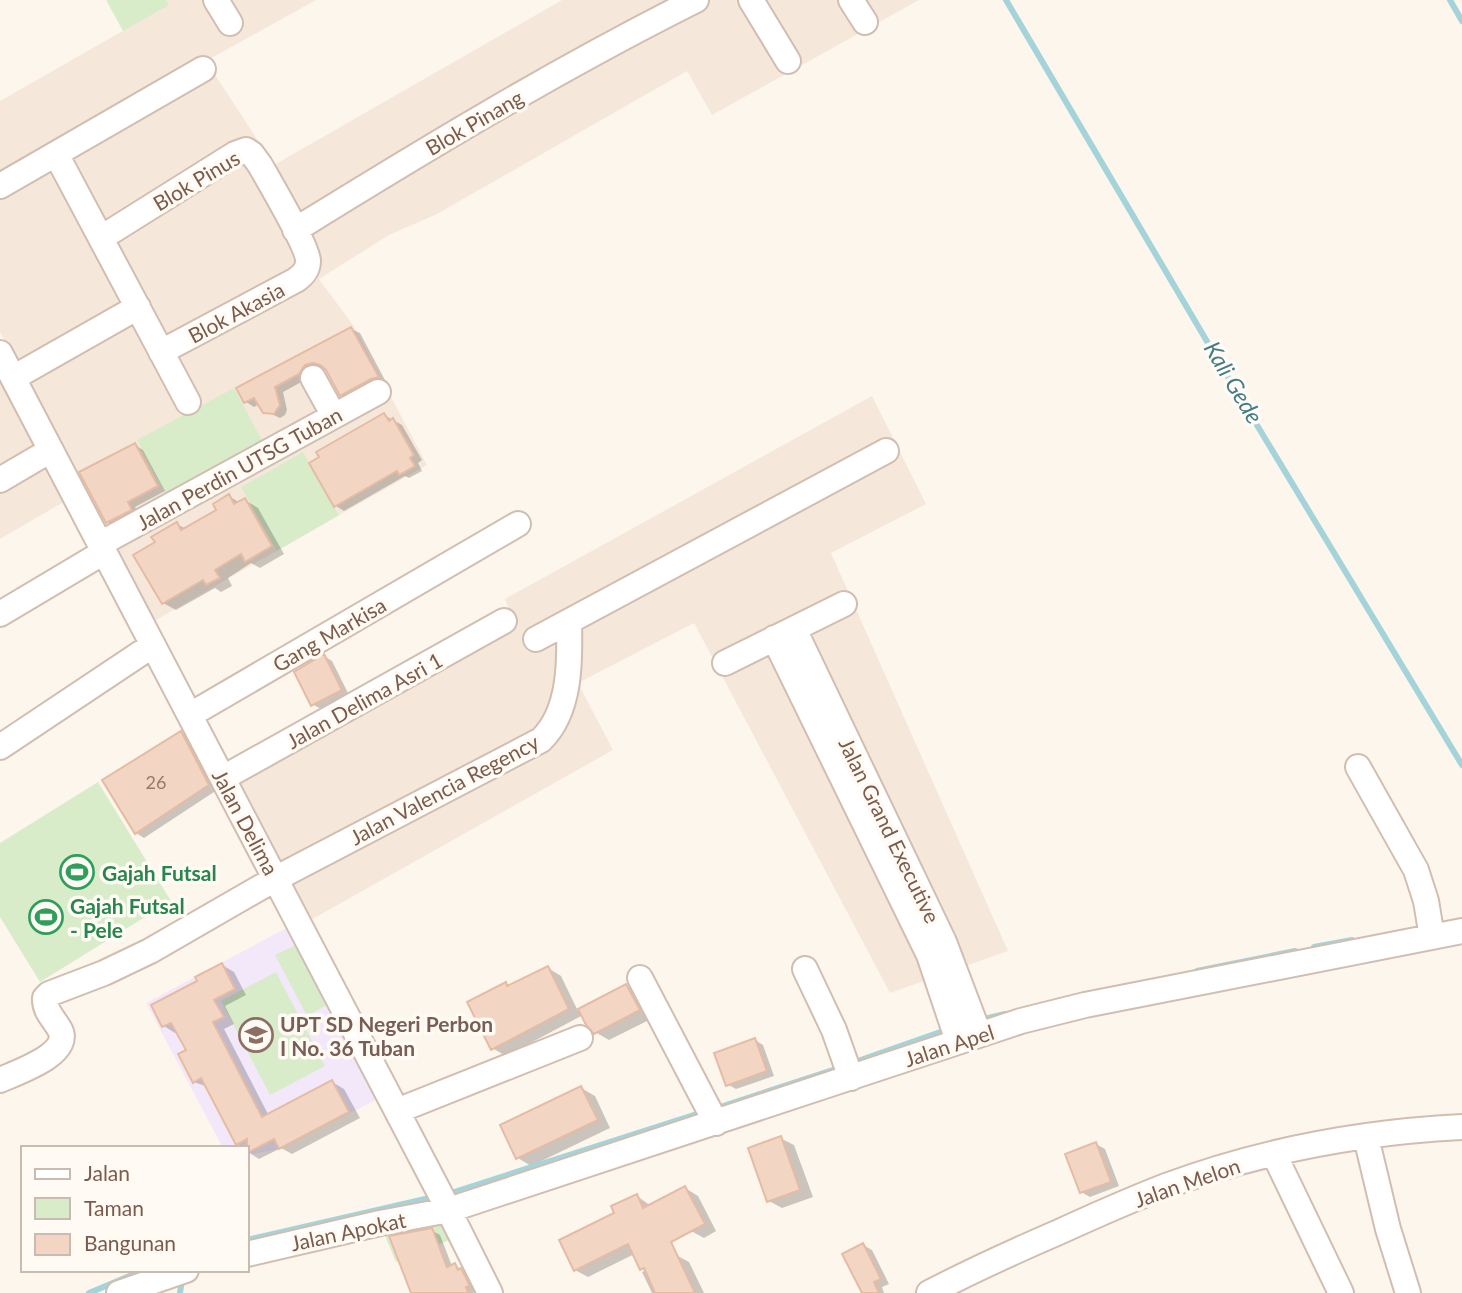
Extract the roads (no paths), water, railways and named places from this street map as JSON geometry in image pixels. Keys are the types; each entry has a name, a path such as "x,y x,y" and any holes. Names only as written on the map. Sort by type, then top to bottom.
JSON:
{"street":[{"path":"216,0 230,23"},
{"name":"Blok Pinang","path":"295,230 415,156 696,0"},
{"path":"751,0 788,61"},
{"path":"851,0 865,22"},
{"path":"0,186 203,69"},
{"name":"Blok Pinus","path":"101,238 235,154 246,150 256,158 295,230"},
{"path":"56,154 188,402"},
{"name":"Blok Akasia","path":"161,352 301,276 308,261 306,250 295,230"},
{"path":"13,378 138,307"},
{"name":"Jalan Delima","path":"0,353 490,1293"},
{"path":"313,377 334,416"},
{"name":"Jalan Perdin UTSG Tuban","path":"0,614 102,548 378,392"},
{"path":"0,480 51,450"},
{"path":"536,639 886,451"},
{"name":"Gang Markisa","path":"190,715 518,524"},
{"path":"725,663 844,604"},
{"name":"Jalan Delima Asri 1","path":"223,778 504,621"},
{"name":"Jalan Valencia Regency","path":"0,1080 51,1054 61,1044 62,1034 44,1005 47,996 150,951 275,878 541,740 555,720 565,691 569,622"},
{"name":"Jalan Grand Executive","path":"784,634 875,821 944,942 956,1001 969,1037"},
{"path":"0,747 153,645"},
{"path":"1358,767 1416,870 1426,901 1432,937"},
{"name":"Jalan Apel","path":"443,1199 716,1123 848,1068 1085,1005 1462,931"},
{"path":"805,969 848,1068"},
{"path":"640,978 716,1123"},
{"path":"397,1111 580,1038"},
{"name":"Jalan Melon","path":"929,1293 1015,1251 1168,1186 1274,1154 1366,1138 1462,1126"},
{"path":"1366,1138 1388,1229 1408,1293"},
{"path":"1274,1154 1341,1293"},
{"name":"Jalan Apokat","path":"248,1254 380,1223 443,1199"},
{"path":"120,1293 180,1272"}],"waterway":[{"name":"Kali Gede","path":"1006,0 1225,372 1462,765"},
{"name":"Kali Gede","path":"1450,0 1462,21"},
{"path":"1314,947 1352,940"},
{"path":"1197,971 1295,951"},
{"path":"984,1019 1005,1014"},
{"path":"852,1063 946,1030"},
{"path":"717,1108 842,1067"},
{"path":"448,1194 700,1113"},
{"path":"248,1240 434,1197"},
{"path":"89,1293 139,1272"},
{"path":"180,1293 182,1279"}],"place":[{"name":"Gajah Futsal","path":"77,872"},
{"name":"Gajah Futsal - Pele","path":"46,917"},
{"name":"UPT SD Negeri Perbon I No. 36 Tuban","path":"256,1035"}]}
